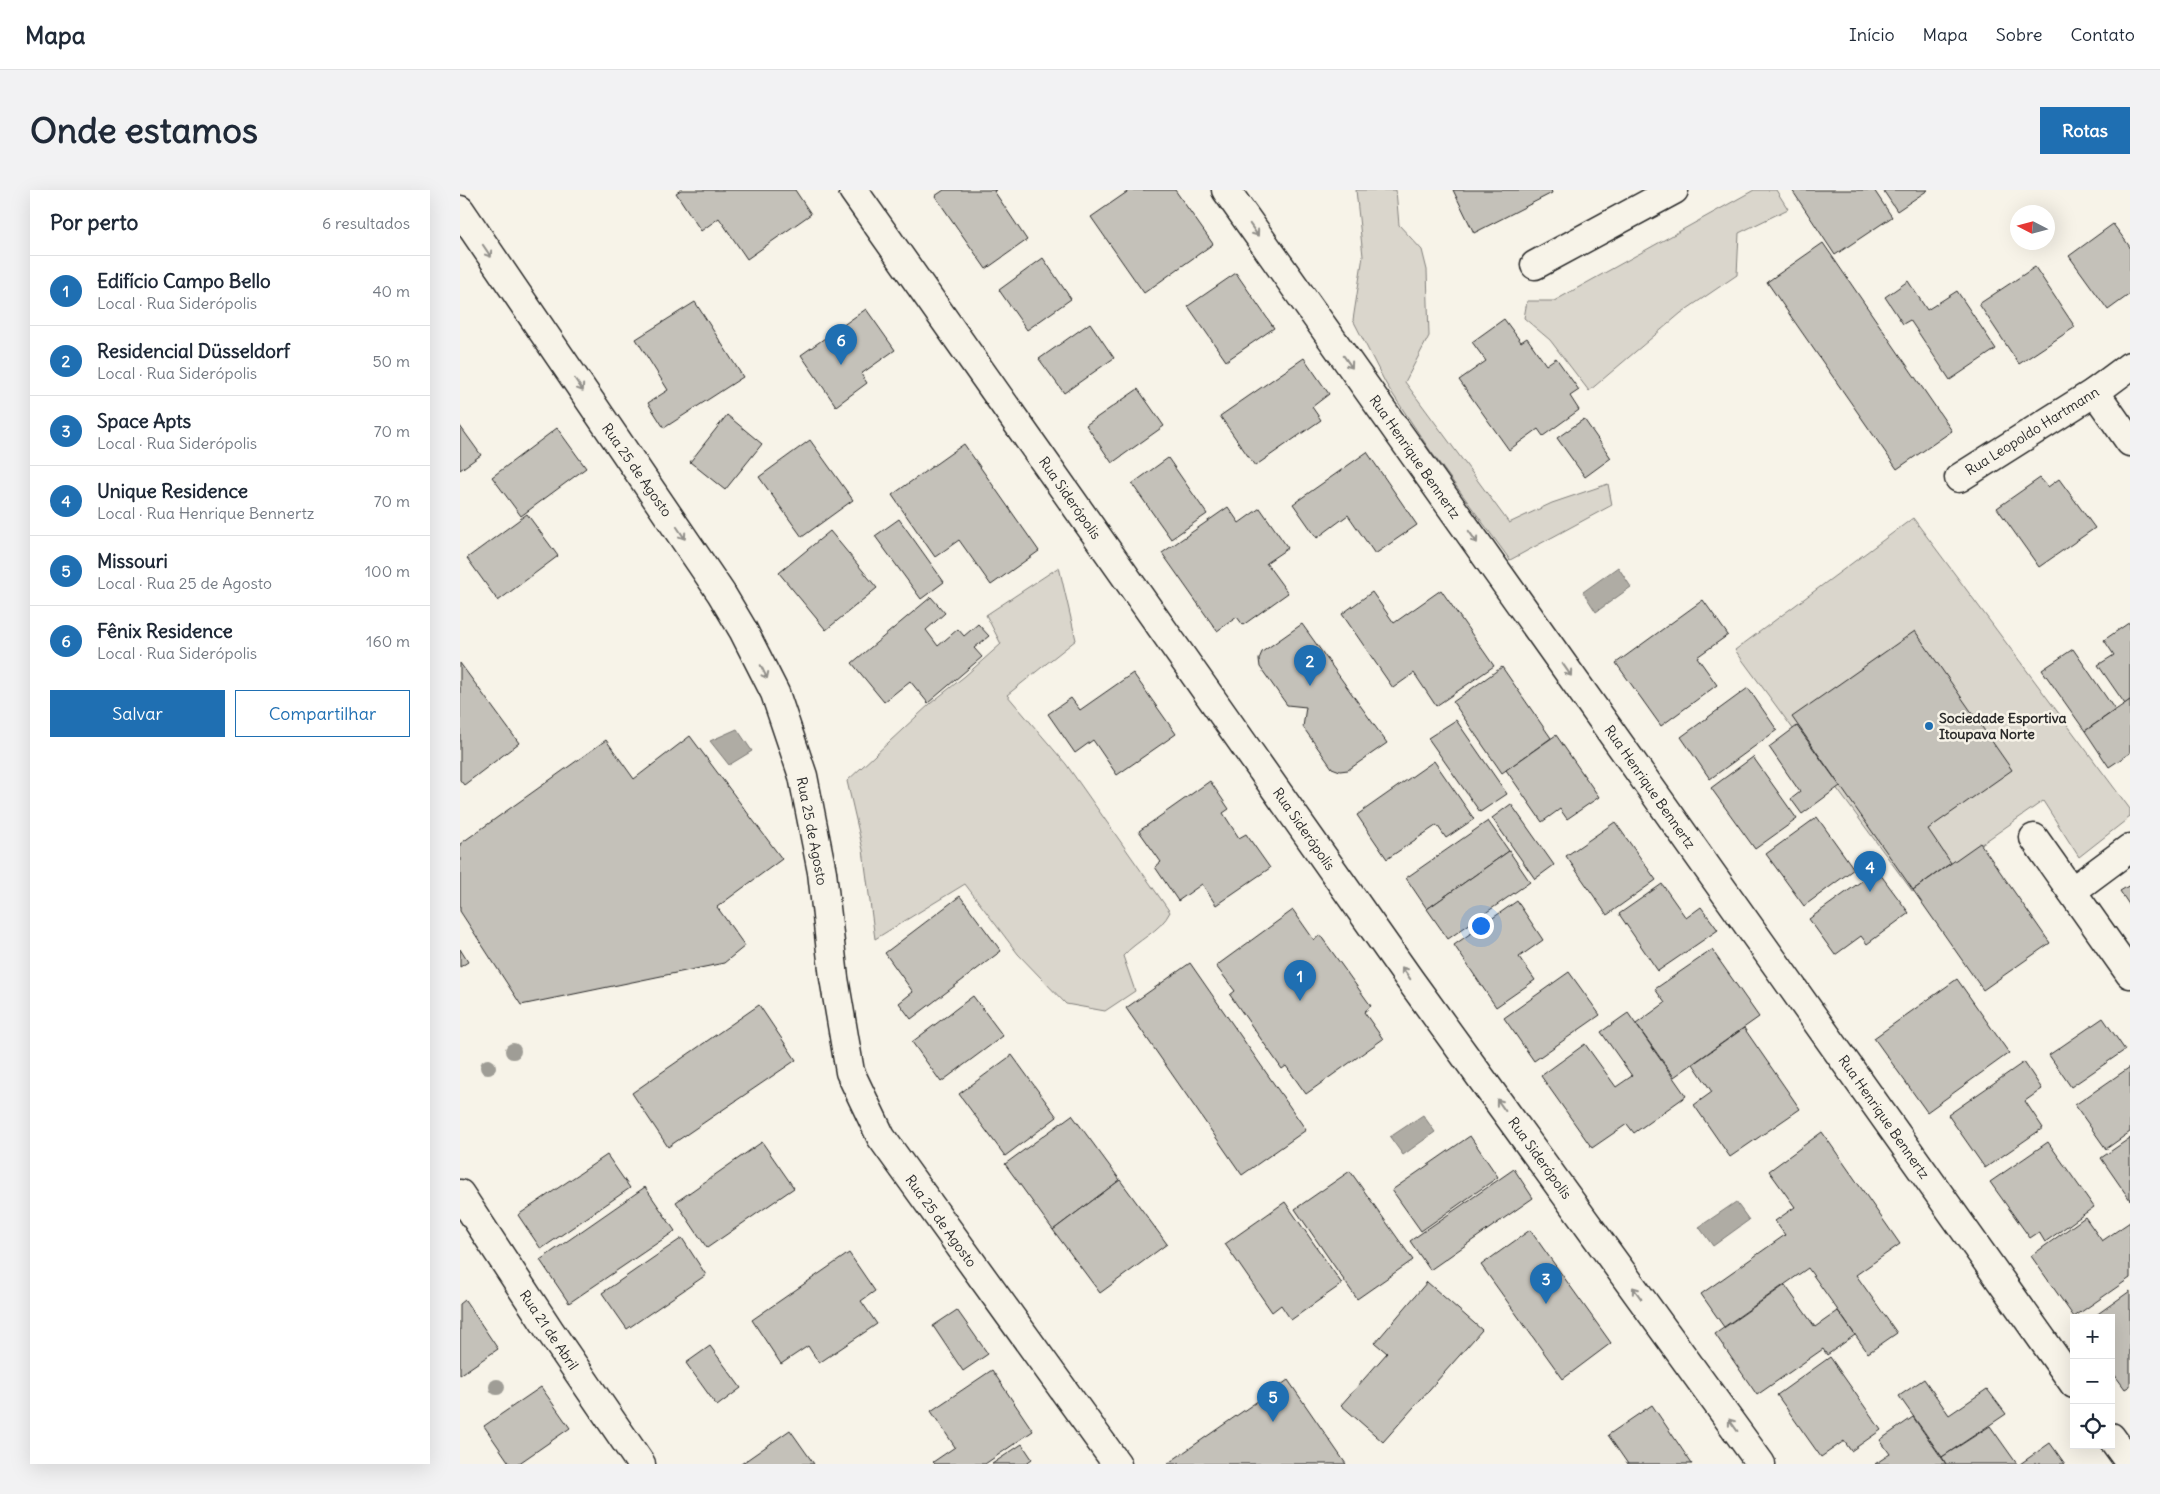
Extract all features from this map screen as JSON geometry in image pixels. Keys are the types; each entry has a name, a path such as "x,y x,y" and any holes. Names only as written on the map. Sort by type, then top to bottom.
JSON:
{"street":[{"name":"Rua Siderópolis","path":"853,190 1410,980 1761,1464"},
{"name":"Rua Henrique Bennertz","path":"1226,190 2070,1378"},
{"path":"1535,265 1674,190"},
{"name":"Rua 25 de Agosto","path":"460,210 721,593 744,630 775,693 803,776 822,872 834,978 850,1072 881,1137 1117,1464"},
{"name":"Rua Leopoldo Hartmann","path":"1959,478 2095,392 2130,366"},
{"path":"2095,392 2130,442"},
{"path":"2034,838 2130,974"},
{"path":"2072,891 2130,848"},
{"name":"Rua 21 de Abril","path":"460,1194 550,1331 641,1464"},
{"path":"2115,1442 2130,1463"}],"shaded area":[{"path":"1356,190 1396,190 1399,225 1422,250 1427,270 1429,336 1405,382 1509,523 1552,503 1608,484 1612,505 1510,560 1429,449 1386,384 1353,320 1363,256"},
{"path":"1754,190 1776,190 1788,209 1739,233 1737,275 1681,313 1589,391 1550,340 1524,318 1527,301 1554,301"},
{"name":"Sociedade Esportiva Itoupava Norte","path":"1913,518 2130,809 2130,817 2079,857 2043,801 1913,892 1735,650"},
{"path":"1059,567 1076,640 1007,695 1066,764 1170,912 1161,925 1123,956 1135,991 1105,1011 1066,1004 1018,954 965,884 875,939 863,850 847,781 931,703 1001,644 986,615"},
{"path":"1618,567 1631,587 1596,612 1583,592"},
{"path":"737,729 752,751 729,765 710,741"},
{"path":"1423,1115 1435,1132 1403,1155 1390,1137"},
{"path":"1736,1202 1749,1220 1713,1246 1699,1227"}],"building":[{"path":"681,190 795,190 811,214 747,259 719,218 701,231 676,193"},
{"path":"944,190 996,190 994,191 1027,240 986,269 935,196"},
{"path":"1130,190 1175,190 1213,244 1144,293 1091,217"},
{"path":"1453,190 1551,190 1552,193 1474,233"},
{"path":"1792,190 1874,190 1892,217 1835,255"},
{"path":"1883,190 1928,190 1897,211"},
{"path":"2113,224 2130,247 2130,294 2108,310 2069,256"},
{"path":"1823,243 1952,431 1897,469 1767,282"},
{"path":"1043,258 1071,299 1027,330 999,290"},
{"path":"2035,267 2075,327 2019,364 1979,304"},
{"path":"1236,273 1274,328 1226,361 1188,306"},
{"path":"1908,281 1927,310 1957,291 1996,349 1950,380 1910,320 1903,324 1885,297"},
{"path":"695,302 743,377 664,428 648,403 668,390 636,339"},
{"path":"866,309 895,350 861,374 867,383 836,406 801,355"},
{"path":"1504,319 1521,342 1527,338 1546,365 1556,358 1579,390 1570,396 1579,410 1543,436 1538,429 1509,450 1459,380 1486,361 1472,342"},
{"path":"1090,323 1114,358 1064,393 1039,359"},
{"path":"1304,358 1329,394 1312,407 1321,420 1255,466 1220,416"},
{"path":"1138,389 1164,426 1112,463 1086,425"},
{"path":"727,415 762,444 725,490 690,462"},
{"path":"1584,419 1611,458 1585,477 1557,438"},
{"path":"460,426 481,455 460,470"},
{"path":"557,428 586,468 521,516 492,477"},
{"path":"810,440 853,500 802,537 759,477"},
{"path":"964,444 1039,551 991,585 959,540 935,557 892,495"},
{"path":"1367,452 1417,525 1375,554 1348,515 1317,538 1293,504"},
{"path":"1168,458 1207,514 1171,539 1132,484"},
{"path":"2040,478 2048,487 2059,479 2095,528 2039,567 1997,508"},
{"path":"1228,507 1239,523 1260,508 1288,548 1266,563 1288,593 1243,625 1237,617 1217,631 1162,553"},
{"path":"527,514 558,556 498,601 467,558"},
{"path":"899,519 944,582 921,599 875,536"},
{"path":"830,531 877,588 826,630 779,573"},
{"path":"1441,590 1494,666 1436,706 1414,673 1393,688 1342,614 1372,592 1394,623"},
{"path":"931,597 945,613 926,630 938,646 958,629 964,636 978,624 989,636 974,648 982,657 928,703 910,681 884,702 852,663"},
{"path":"1703,600 1728,635 1697,657 1717,685 1661,726 1616,663"},
{"path":"2130,622 2130,700 2125,704 2098,665 2114,655 2104,640"},
{"path":"1302,624 1387,743 1348,770 1340,771 1332,768 1303,727 1306,707 1287,705 1260,667 1259,659 1262,652"},
{"path":"1915,631 2012,770 1928,829 1951,863 1913,890 1792,717"},
{"path":"2073,649 2115,710 2085,731 2042,670"},
{"path":"460,663 519,743 464,785 460,780"},
{"path":"1502,667 1551,738 1502,773 1453,702"},
{"path":"1133,673 1176,734 1117,775 1093,740 1075,753 1048,714 1071,698 1080,710"},
{"path":"1748,688 1777,730 1710,779 1681,737"},
{"path":"2130,700 2130,753 2109,767 2085,731"},
{"path":"1456,720 1507,794 1480,812 1428,738"},
{"path":"1797,726 1840,786 1802,814 1791,799 1800,792 1769,747"},
{"path":"1556,735 1599,797 1567,819 1560,809 1542,822 1506,770"},
{"path":"690,736 782,859 717,907 745,946 724,963 521,1005 460,911 460,844 606,740 634,779"},
{"path":"1753,757 1797,819 1755,849 1711,788"},
{"path":"1434,761 1474,819 1446,838 1437,825 1387,859 1357,815"},
{"path":"1210,781 1229,809 1223,813 1239,838 1246,834 1270,868 1216,905 1202,884 1178,901 1155,867 1161,862 1139,831"},
{"path":"1511,804 1554,865 1535,879 1492,818"},
{"path":"1817,817 1854,869 1804,906 1766,854"},
{"path":"1488,821 1509,851 1427,909 1406,878"},
{"path":"1615,822 1656,880 1607,915 1566,856"},
{"path":"1980,843 2050,943 1983,990 1913,890"},
{"path":"1509,851 1530,882 1448,939 1427,909"},
{"path":"1877,870 1909,913 1867,944 1861,936 1835,955 1809,919"},
{"path":"1662,884 1686,918 1701,907 1718,930 1658,971 1619,914"},
{"path":"2130,885 2130,906 2120,891"},
{"path":"960,896 1001,951 911,1019 899,1003 913,992 885,953"},
{"path":"1517,901 1543,940 1519,957 1535,980 1496,1007 1454,945"},
{"path":"1293,910 1314,940 1320,935 1371,1006 1364,1012 1383,1039 1306,1094 1286,1066 1282,1069 1230,995 1235,991 1216,966"},
{"path":"460,949 468,962 460,967"},
{"path":"1712,950 1759,1017 1674,1077 1636,1024 1665,1003 1655,989"},
{"path":"1190,963 1306,1130 1242,1175 1126,1008"},
{"path":"1569,972 1600,1015 1534,1061 1504,1018"},
{"path":"1957,979 2009,1053 1927,1112 1874,1038"},
{"path":"973,996 1003,1036 941,1082 912,1042"},
{"path":"759,1005 796,1060 668,1147 632,1093"},
{"path":"1628,1013 1686,1096 1634,1133 1627,1124 1592,1148 1541,1076 1585,1044 1616,1087 1632,1076 1601,1032"},
{"path":"2103,1018 2125,1050 2071,1087 2049,1055"},
{"path":"1744,1028 1800,1109 1730,1157 1694,1105 1712,1092 1693,1064"},
{"path":"1012,1055 1057,1117 1005,1156 959,1094"},
{"path":"2024,1062 2042,1089 2025,1101 2043,1128 1985,1168 1948,1115"},
{"path":"2130,1067 2130,1132 2106,1149 2075,1105"},
{"path":"1072,1115 1120,1180 1053,1230 1005,1164"},
{"path":"1822,1132 1900,1244 1856,1275 1897,1333 1868,1353 1808,1268 1724,1327 1701,1294 1785,1235 1775,1221 1795,1207 1769,1171"},
{"path":"1470,1136 1498,1177 1421,1231 1392,1190"},
{"path":"2130,1138 2130,1200 2101,1158"},
{"path":"762,1142 794,1188 707,1248 676,1202"},
{"path":"2048,1142 2094,1207 2045,1242 2039,1232 2030,1238 1990,1182"},
{"path":"607,1155 630,1188 541,1249 518,1215"},
{"path":"1514,1169 1533,1198 1430,1270 1410,1241"},
{"path":"1350,1171 1413,1260 1357,1299 1295,1209"},
{"path":"1120,1180 1167,1244 1100,1293 1053,1230"},
{"path":"645,1187 675,1231 569,1303 540,1260"},
{"path":"1285,1202 1342,1284 1291,1320 1281,1305 1272,1312 1225,1244"},
{"path":"2085,1217 2102,1241 2130,1222 2130,1278 2078,1314 2072,1314 2031,1256"},
{"path":"1530,1230 1611,1343 1563,1379 1481,1265"},
{"path":"682,1238 706,1275 627,1329 602,1293"},
{"path":"849,1253 875,1291 861,1301 877,1324 819,1363 808,1346 781,1364 752,1320"},
{"path":"1427,1282 1482,1330 1383,1442 1341,1405 1387,1353 1375,1343"},
{"path":"1785,1285 1815,1327 1838,1311 1855,1335 1827,1355 1823,1349 1757,1395 1715,1334"},
{"path":"2130,1291 2130,1386 2125,1389 2115,1375 2115,1314 2098,1314"},
{"path":"465,1300 498,1349 460,1375 460,1304"},
{"path":"957,1310 988,1354 963,1371 933,1326"},
{"path":"710,1346 741,1388 717,1406 686,1363"},
{"path":"1830,1357 1881,1430 1851,1451 1844,1441 1821,1457 1777,1395"},
{"path":"992,1370 1033,1431 985,1464 935,1464 933,1462 955,1447 931,1411"},
{"path":"1924,1379 1949,1415 1987,1389 2006,1414 1942,1457 1899,1396"},
{"path":"1288,1380 1346,1464 1167,1464"},
{"path":"541,1387 570,1428 518,1464 510,1464 484,1426"},
{"path":"1652,1405 1692,1464 1628,1464 1608,1435"},
{"path":"1913,1417 1946,1464 1875,1464 1890,1454 1880,1440"},
{"path":"1990,1426 2017,1464 1946,1464 1942,1457"},
{"path":"790,1430 814,1464 741,1464"},
{"path":"2050,1443 2065,1464 2020,1464"},
{"path":"1022,1444 1032,1459 1025,1464 992,1464"}],"place":[{"name":"Fênix Residence","path":"841,365"},
{"name":"Residencial Düsseldorf","path":"1310,686"},
{"name":"Sociedade Esportiva Itoupava Norte","path":"1929,726"},
{"name":"Unique Residence","path":"1870,892"},
{"name":"Edifício Campo Bello","path":"1300,1001"},
{"name":"Space Apts","path":"1546,1304"},
{"name":"Missouri","path":"1273,1422"}]}
